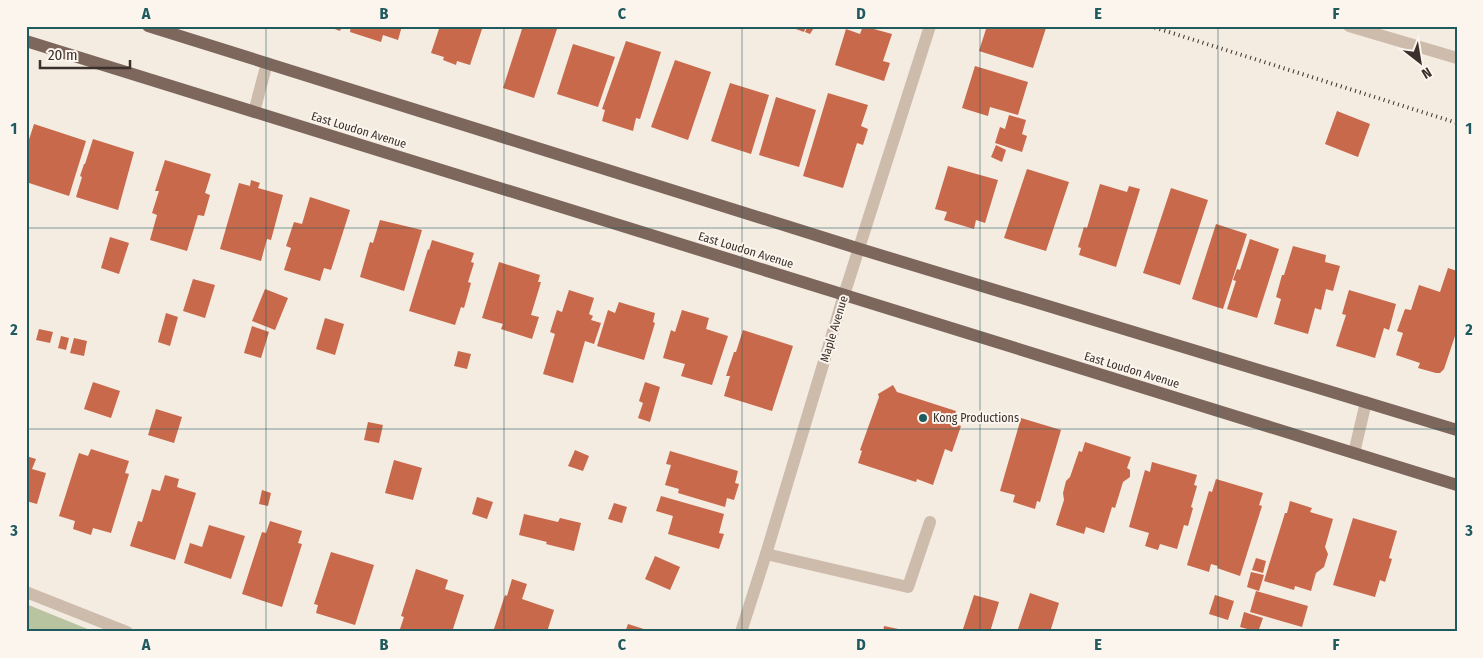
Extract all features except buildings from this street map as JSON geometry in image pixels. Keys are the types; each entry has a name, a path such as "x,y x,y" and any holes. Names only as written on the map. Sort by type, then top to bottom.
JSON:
{"main road":[{"path":"148,26 860,249 1457,430"},
{"name":"East Loudon Avenue","path":"26,41 1457,485"}],"street":[{"name":"Maple Avenue","path":"741,632 844,295 930,26"},
{"path":"1349,26 1457,58"},
{"path":"254,112 267,64"},
{"path":"1354,453 1366,402"},
{"path":"766,554 908,587 930,522"},
{"path":"26,592 127,632"}],"green space":[{"path":"26,604 95,632 26,632"}],"railway":[{"path":"1150,26 1457,123"}],"place":[{"name":"Kong Productions","path":"923,418"}]}
